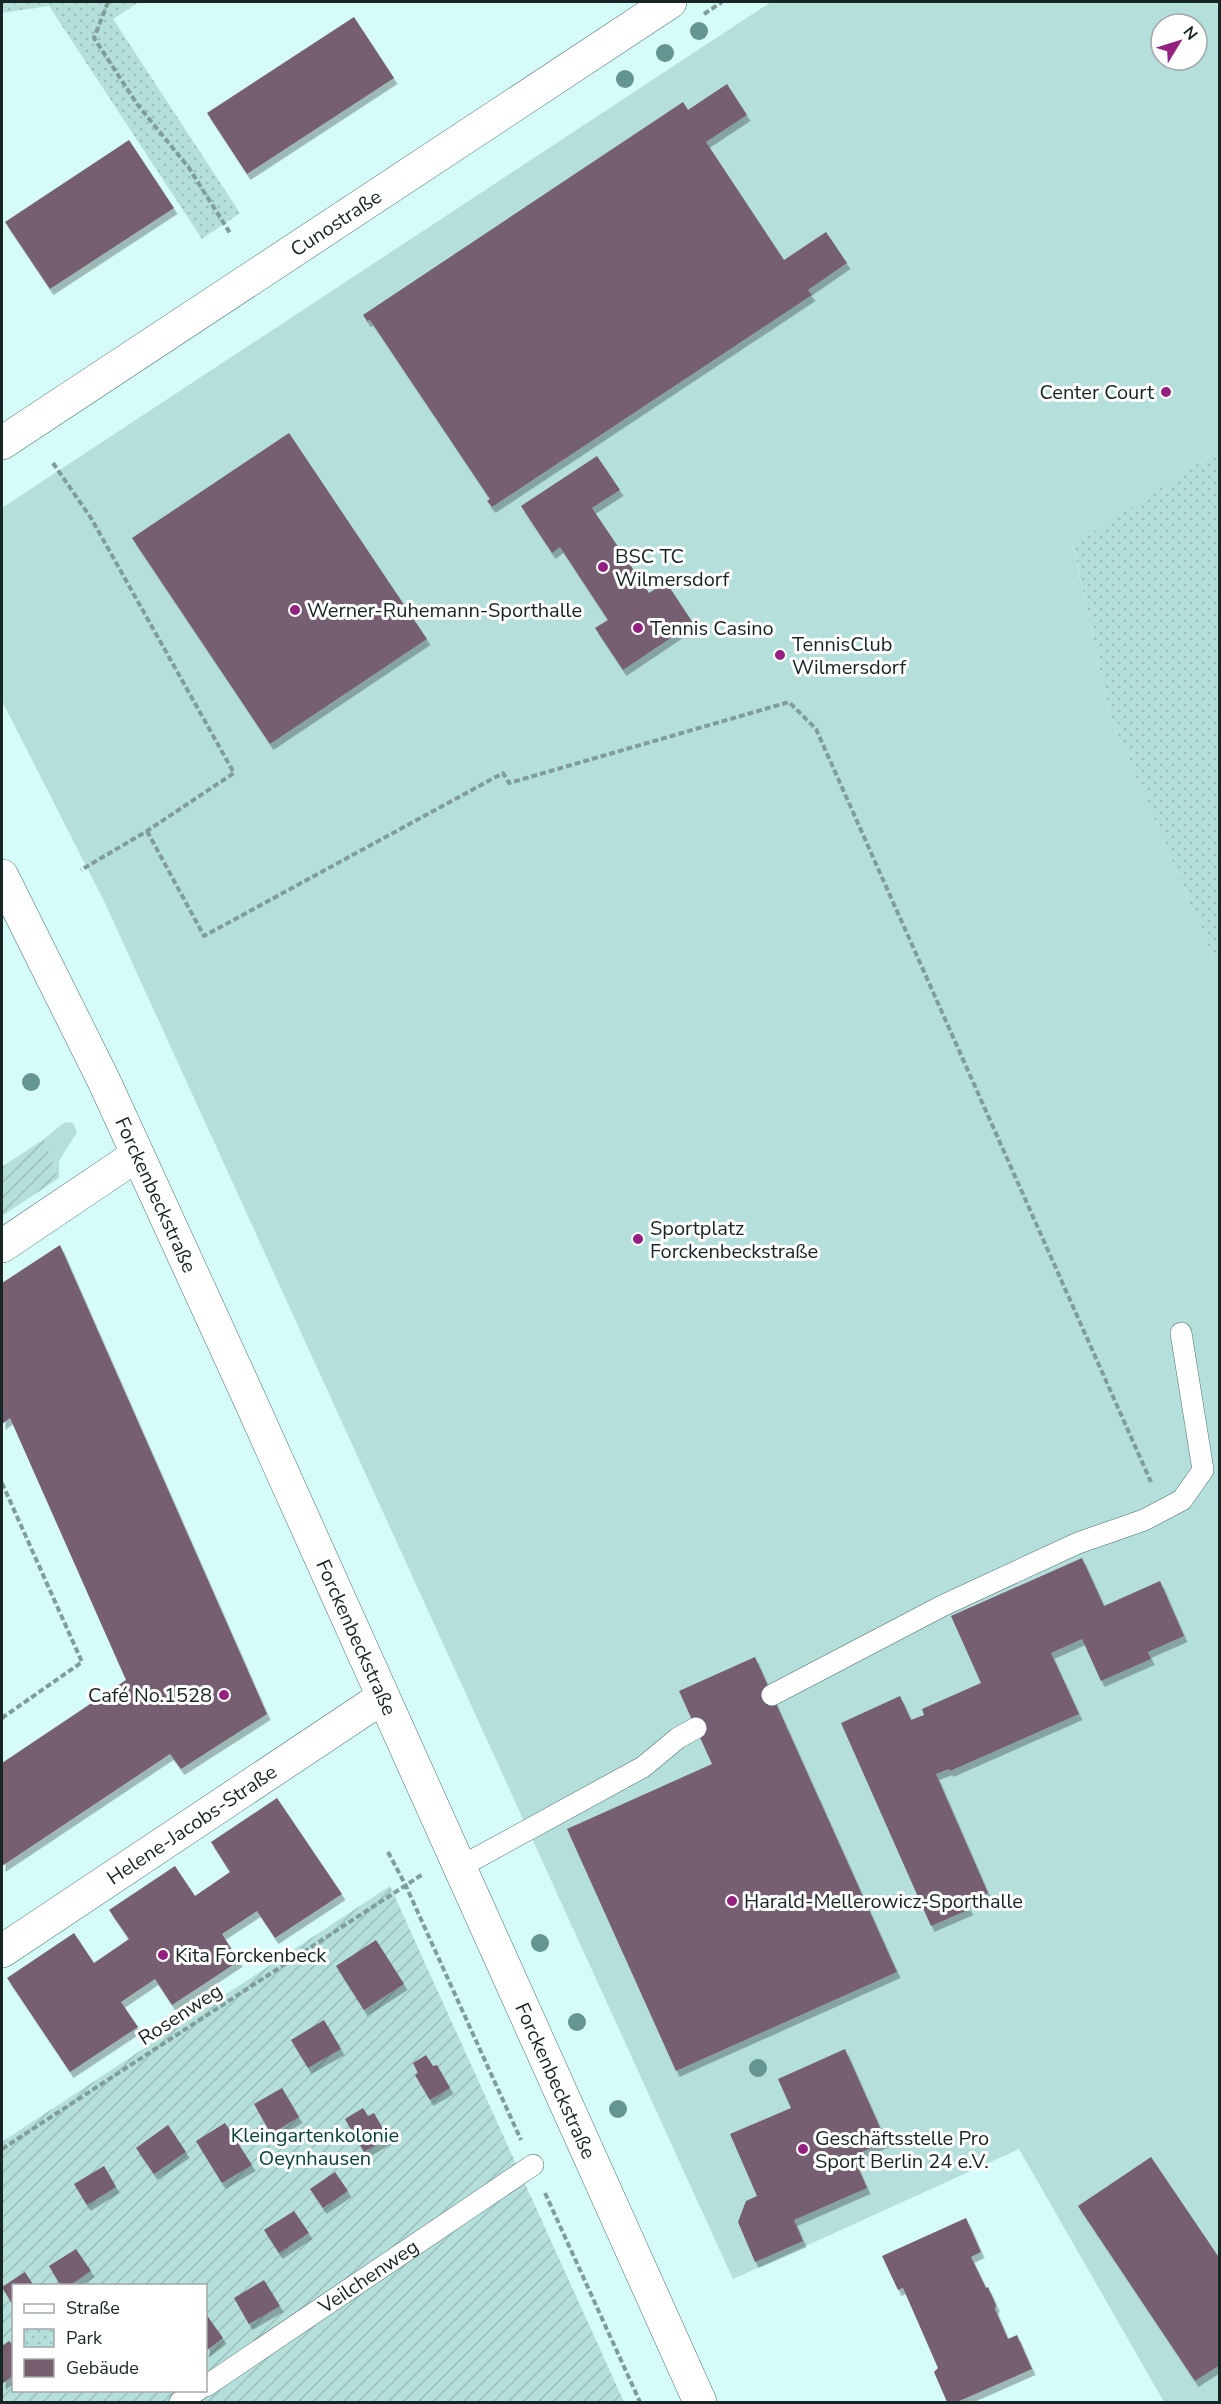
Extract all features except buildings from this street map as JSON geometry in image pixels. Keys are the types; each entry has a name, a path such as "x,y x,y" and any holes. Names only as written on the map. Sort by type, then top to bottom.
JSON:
{"street":[{"name":"Cunostraße","path":"2,443 670,2"},
{"name":"Forckenbeckstraße","path":"2,876 104,1081 138,1155 700,2403"},
{"path":"2,1246 138,1155"},
{"name":"Helene-Jacobs-Straße","path":"2,1951 383,1697"}],"lane":[{"path":"772,1695 944,1605 1078,1543 1144,1520 1182,1500 1203,1470 1181,1333"},
{"path":"460,1867 643,1767 678,1738 696,1728"},
{"name":"Veilchenweg","path":"207,2385 532,2165"},
{"path":"180,2403 196,2392"}],"path":[{"path":"108,2 94,38 137,104 189,168 230,233"},
{"path":"53,463 91,518 234,773 147,831 81,870"},
{"path":"147,831 204,936 503,773 509,783 789,702 816,729 1163,1510"},
{"path":"2,1483 82,1662 2,1718"},
{"name":"Rosenweg","path":"2,2149 405,1884 388,1852"}],"green space":[{"path":"2,2 139,2 113,19 240,213 202,239 49,6 2,13"},
{"path":"771,2 1219,2 1219,450 1073,546 1110,716 1219,971 1219,2402 1164,2402 1019,2149 733,2279 105,903 2,701 2,508"},
{"path":"1219,450 1219,971 1110,716 1073,545"},
{"path":"65,1122 73,1123 77,1132 59,1161 59,1178 44,1139"},
{"path":"44,1139 59,1178 2,1216 2,1167"},
{"name":"Kleingartenkolonie Oeynhausen","path":"390,1886 624,2402 2,2402 2,2142"}],"place":[{"name":"Center Court","path":"1166,392"},
{"name":"BSC TC Wilmersdorf","path":"603,567"},
{"name":"Werner-Ruhemann-Sporthalle","path":"295,610"},
{"name":"Tennis Casino","path":"638,628"},
{"name":"TennisClub Wilmersdorf","path":"780,655"},
{"name":"Sportplatz Forckenbeckstraße","path":"638,1239"},
{"name":"Café No.1528","path":"224,1695"},
{"name":"Harald-Mellerowicz-Sporthalle","path":"732,1901"},
{"name":"Kita Forckenbeck","path":"163,1955"},
{"name":"Geschäftsstelle Pro Sport Berlin 24 e.V.","path":"803,2149"}]}
